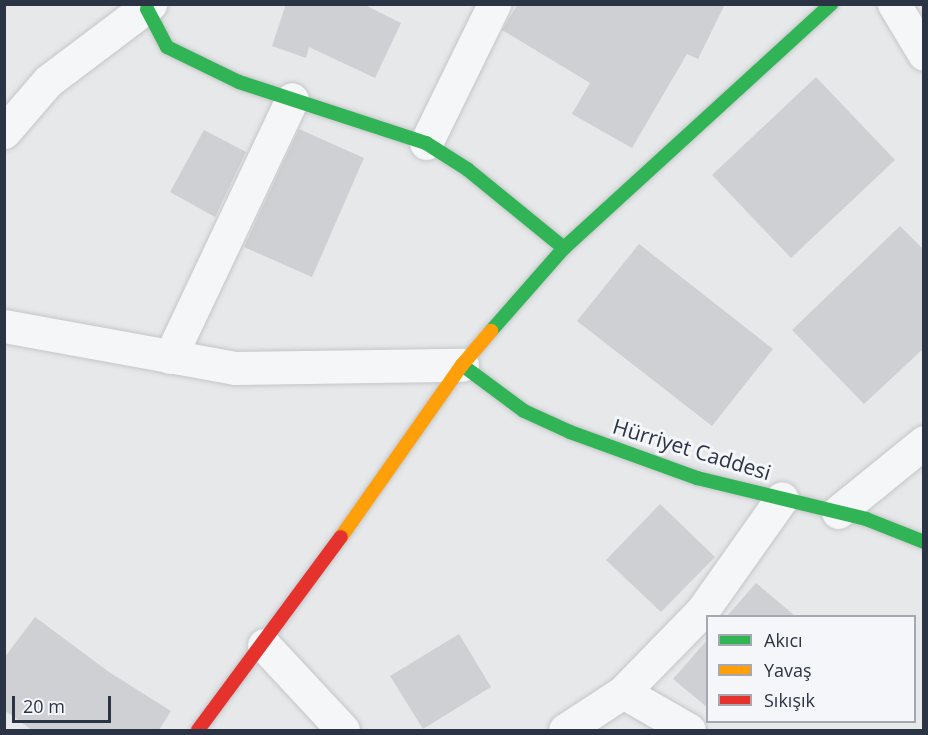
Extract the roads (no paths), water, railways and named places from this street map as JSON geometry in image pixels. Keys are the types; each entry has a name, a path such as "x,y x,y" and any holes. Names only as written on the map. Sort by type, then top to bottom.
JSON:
{"street":[{"path":"426,143 494,4"},
{"path":"198,730 264,645 462,365 564,248 831,4"},
{"path":"894,4 924,54"},
{"path":"4,132 48,81 148,7 166,47 239,82 426,143 467,169 564,248"},
{"path":"170,357 292,99"},
{"path":"4,326 235,368 462,365"},
{"name":"Hürriyet Caddesi","path":"462,365 525,411 570,432 697,478 866,519 924,542"},
{"path":"838,512 924,442"},
{"path":"565,730 623,692 702,611 782,498"},
{"path":"264,645 343,730"},
{"path":"623,692 689,730"}]}
